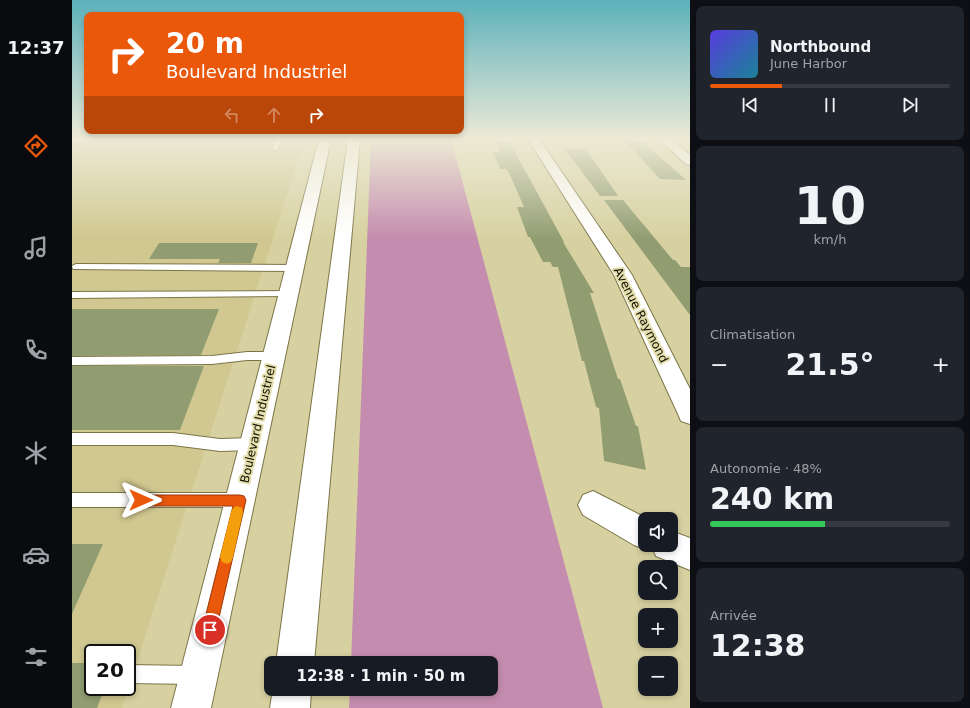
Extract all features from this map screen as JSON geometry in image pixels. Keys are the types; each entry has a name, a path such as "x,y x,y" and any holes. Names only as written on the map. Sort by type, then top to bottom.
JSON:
{"street":[{"name":"Boulevard Industriel","path":"195,692 317,172"},
{"path":"296,656 350,172"},
{"name":"Avenue Raymond","path":"554,172 623,275 690,414"},
{"path":"593,505 638,530"},
{"path":"678,549 690,554"},
{"path":"290,708 291,696"}],"lane":[{"path":"76,267 295,268"},
{"path":"72,295 288,294"},
{"path":"72,361 212,360 247,356 274,356"},
{"path":"72,439 173,439 220,445 253,444"},
{"path":"72,500 240,500"},
{"path":"136,676 195,692"}],"shaded area":[{"path":"72,172 294,172 136,664 136,644 84,644 84,696 126,696 122,708 72,708"},
{"path":"370,172 460,172 603,708 349,708 350,696 498,696 498,656 351,656"}],"building":[{"path":"508,172 526,172 563,242 594,293 590,293 618,379 620,379 636,426 638,426 646,470 604,461 599,408 596,407 584,361 582,361 558,267 553,267 550,262 543,262 530,237 528,237 517,207 524,207"},
{"path":"582,172 602,172 618,196 600,196"},
{"path":"654,172 677,172 686,180 660,179"},
{"path":"604,200 623,200 673,260 675,260 681,267 690,267 690,315"},
{"path":"159,243 258,243 251,263 218,263 220,259 149,259"},
{"path":"72,309 219,309 201,355 72,356"},
{"path":"72,366 204,366 180,430 72,430"},
{"path":"72,544 103,544 72,614"},
{"path":"72,663 84,663 84,696 102,696 97,708 72,708"}],"slow traffic":[{"path":"227,557 237,512"}],"route":[{"path":"141,500 240,500 210,630"}]}
